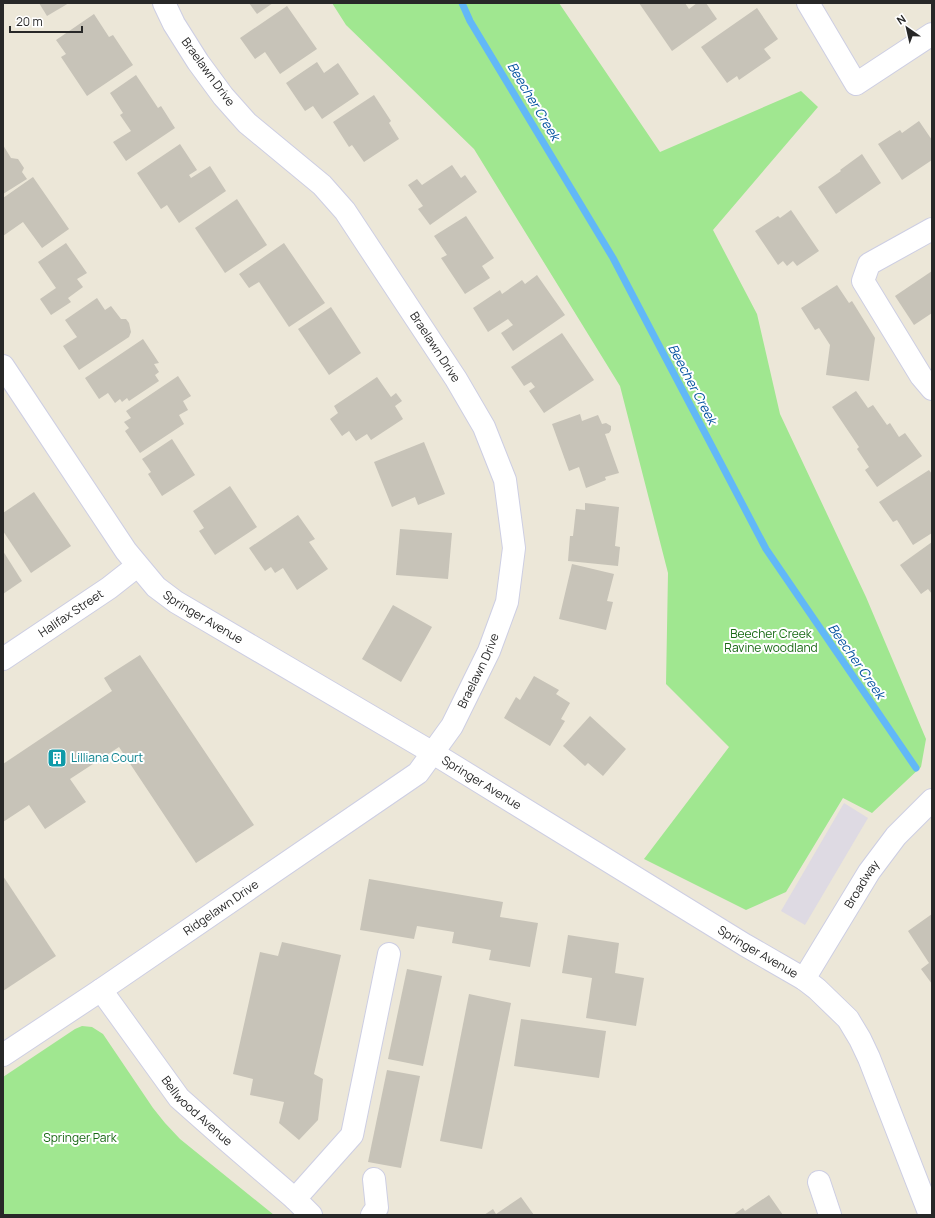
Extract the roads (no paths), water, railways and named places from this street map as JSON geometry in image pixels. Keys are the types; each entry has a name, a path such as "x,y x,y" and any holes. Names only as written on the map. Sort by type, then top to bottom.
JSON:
{"street":[{"name":"Braelawn Drive","path":"164,3 174,24 198,62 223,96 247,122 322,184 345,211 456,379 484,427 504,480 514,548 507,602 489,651 452,726 433,753"},
{"path":"808,3 856,84 932,34"},
{"path":"932,229 868,264 863,281 921,376 932,389"},
{"name":"Springer Avenue","path":"3,366 126,551 156,587 176,602 433,753 745,945 804,978 817,988 848,1020 860,1039 869,1058 930,1215"},
{"name":"Halifax Street","path":"3,659 109,588 137,566"},
{"name":"Ridgelawn Drive","path":"3,1055 410,780 418,773 433,753"},
{"name":"Broadway","path":"804,978 873,866 896,836 932,800"},
{"path":"295,1199 352,1135 389,954"},
{"name":"Bellwood Avenue","path":"101,990 179,1098 223,1138 295,1199 311,1215"},
{"path":"372,1215 377,1208 374,1179"},
{"path":"819,1182 830,1215"}],"waterway":[{"name":"Beecher Creek","path":"462,3 470,21 613,258 766,549 916,768"}],"place":[{"name":"Lilliana Court","path":"57,758"}],"park label":[{"name":"Beecher Creek Ravine woodland","path":"771,641"},
{"name":"Springer Park","path":"80,1138"}]}
